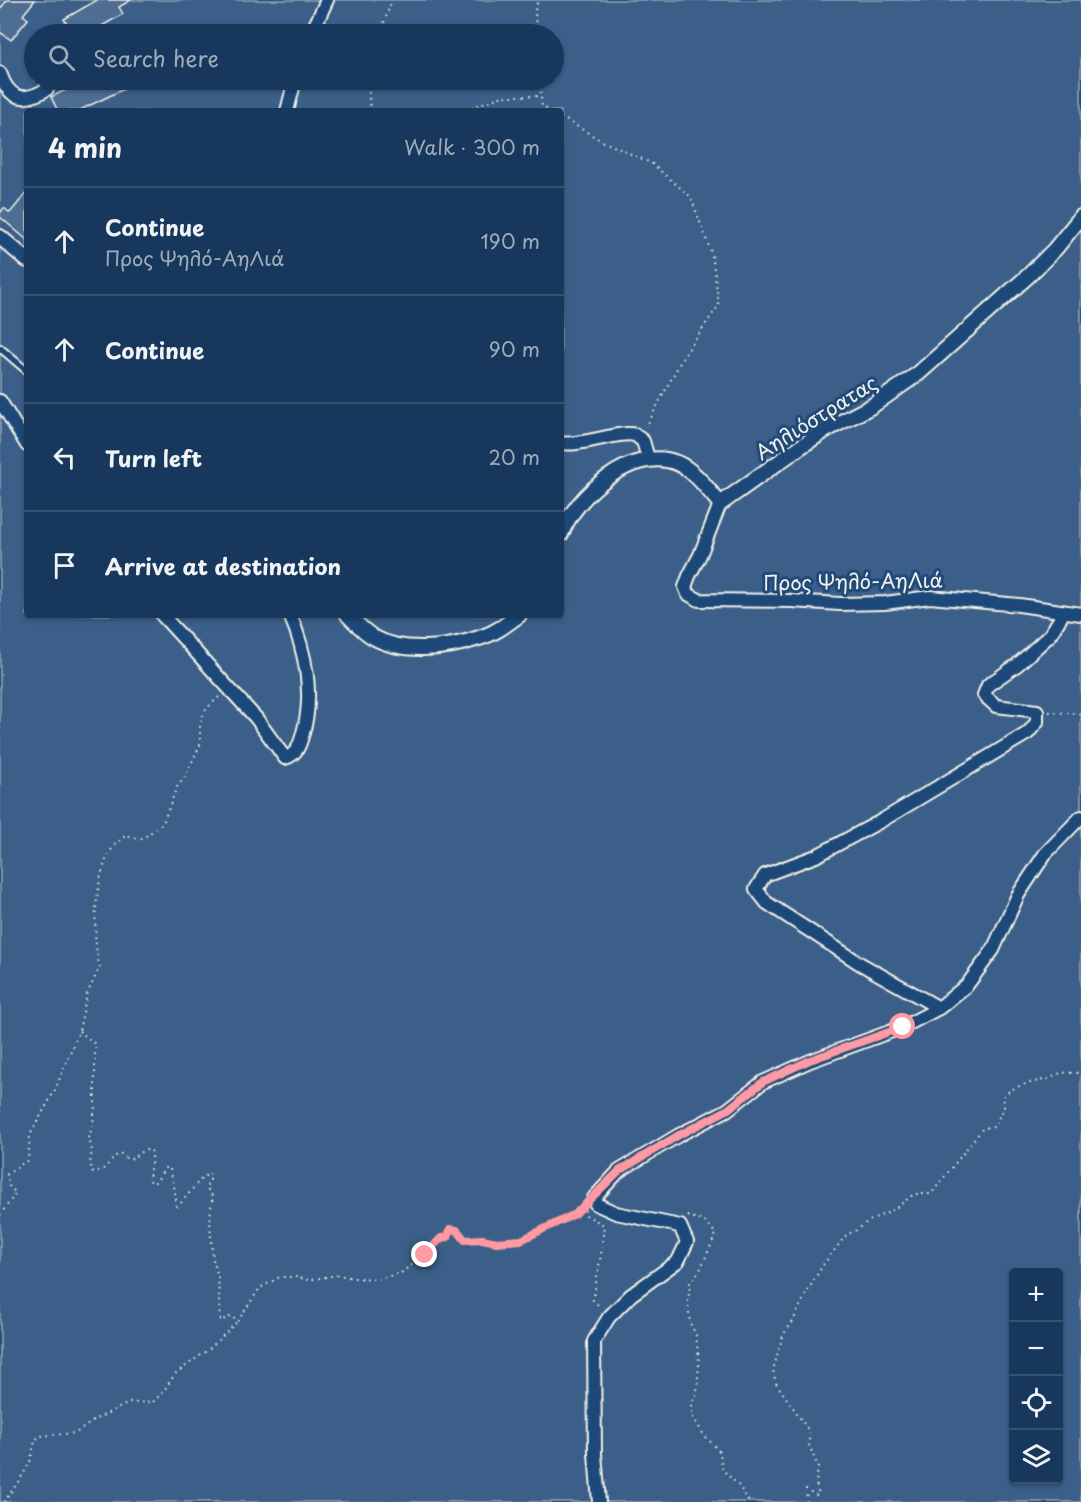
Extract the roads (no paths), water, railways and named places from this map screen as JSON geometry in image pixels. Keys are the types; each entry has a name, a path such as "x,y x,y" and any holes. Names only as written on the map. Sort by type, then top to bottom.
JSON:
{"street":[{"path":"316,24 327,0"},
{"path":"0,73 3,83 10,92 17,96 34,97 45,90"},
{"path":"288,108 292,90"},
{"name":"Αηλιόστρατας","path":"720,504 800,447 872,406 919,373 1029,276 1081,217"},
{"path":"0,237 24,257"},
{"path":"0,401 24,440"},
{"path":"564,443 579,443 626,434 634,435 643,441 648,458"},
{"path":"564,529 576,507 597,486 630,465 648,458 670,461 687,468 720,504"},
{"name":"Προς Ψηλό-ΑηΛιά","path":"720,504 685,587 688,594 699,600 840,604 885,603 930,597 1019,605 1081,614"},
{"path":"939,1008 859,963 767,903 756,889 765,875 816,856 882,821 1028,733 1037,722 1037,711 996,706 984,695 988,685 1017,665 1050,635 1064,612"},
{"path":"165,618 229,687 285,758 292,756 298,749 309,712 309,694 302,652 291,618"},
{"path":"351,618 374,638 389,643 424,648 452,645 479,638 495,632 515,618"},
{"path":"599,1502 594,1341 609,1317 631,1295 678,1261 687,1242 680,1226 616,1213 595,1201 619,1171 679,1135 727,1110 763,1082 810,1060 903,1027 939,1008 967,985 993,950 1018,895 1045,854 1081,817"}],"lane":[{"path":"0,348 24,368"}]}
